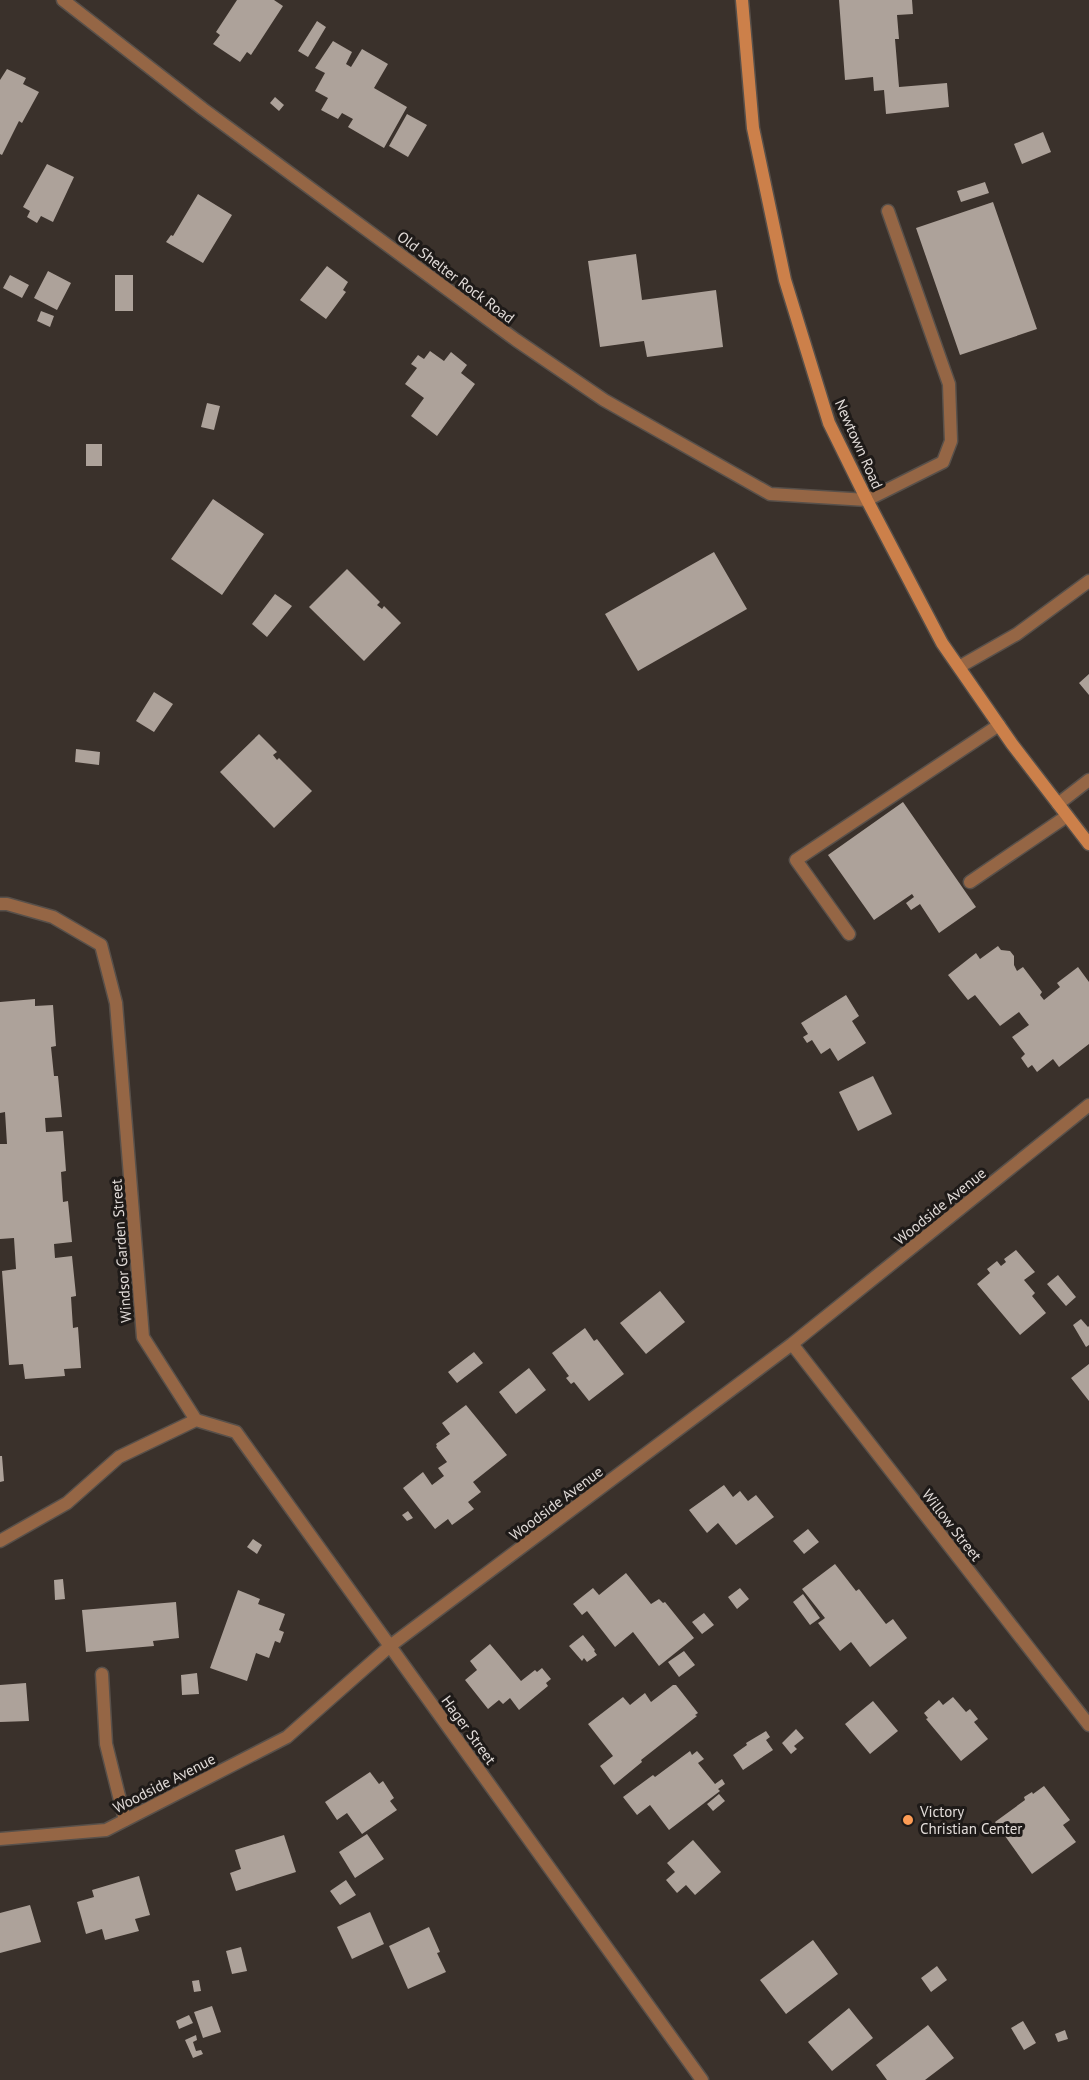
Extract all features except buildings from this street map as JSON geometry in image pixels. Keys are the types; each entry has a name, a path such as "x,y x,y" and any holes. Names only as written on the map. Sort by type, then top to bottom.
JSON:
{"main road":[{"name":"Newtown Road","path":"742,0 753,128 785,280 830,423 867,500 942,644 999,725 1089,844"}],"street":[{"name":"Old Shelter Rock Road","path":"63,0 213,116 506,333 604,400 770,494 867,500"},
{"path":"867,500 943,462 951,441 949,384 888,211"},
{"path":"958,667 1017,634 1089,581"},
{"path":"849,934 796,861 999,725"},
{"path":"1058,804 1089,780"},
{"path":"970,882 1067,816"},
{"name":"Windsor Garden Street","path":"0,904 53,917 101,945 116,1004 142,1337 196,1420"},
{"name":"Woodside Avenue","path":"0,1839 106,1830 287,1737 390,1646 792,1344 1089,1105"},
{"name":"Willow Street","path":"792,1344 1089,1725"},
{"path":"0,1541 67,1503 119,1457 196,1420"},
{"name":"Hager Street","path":"196,1420 236,1432 702,2080"},
{"path":"102,1674 106,1744 126,1820"}],"place":[{"name":"Victory Christian Center","path":"908,1820"}]}
